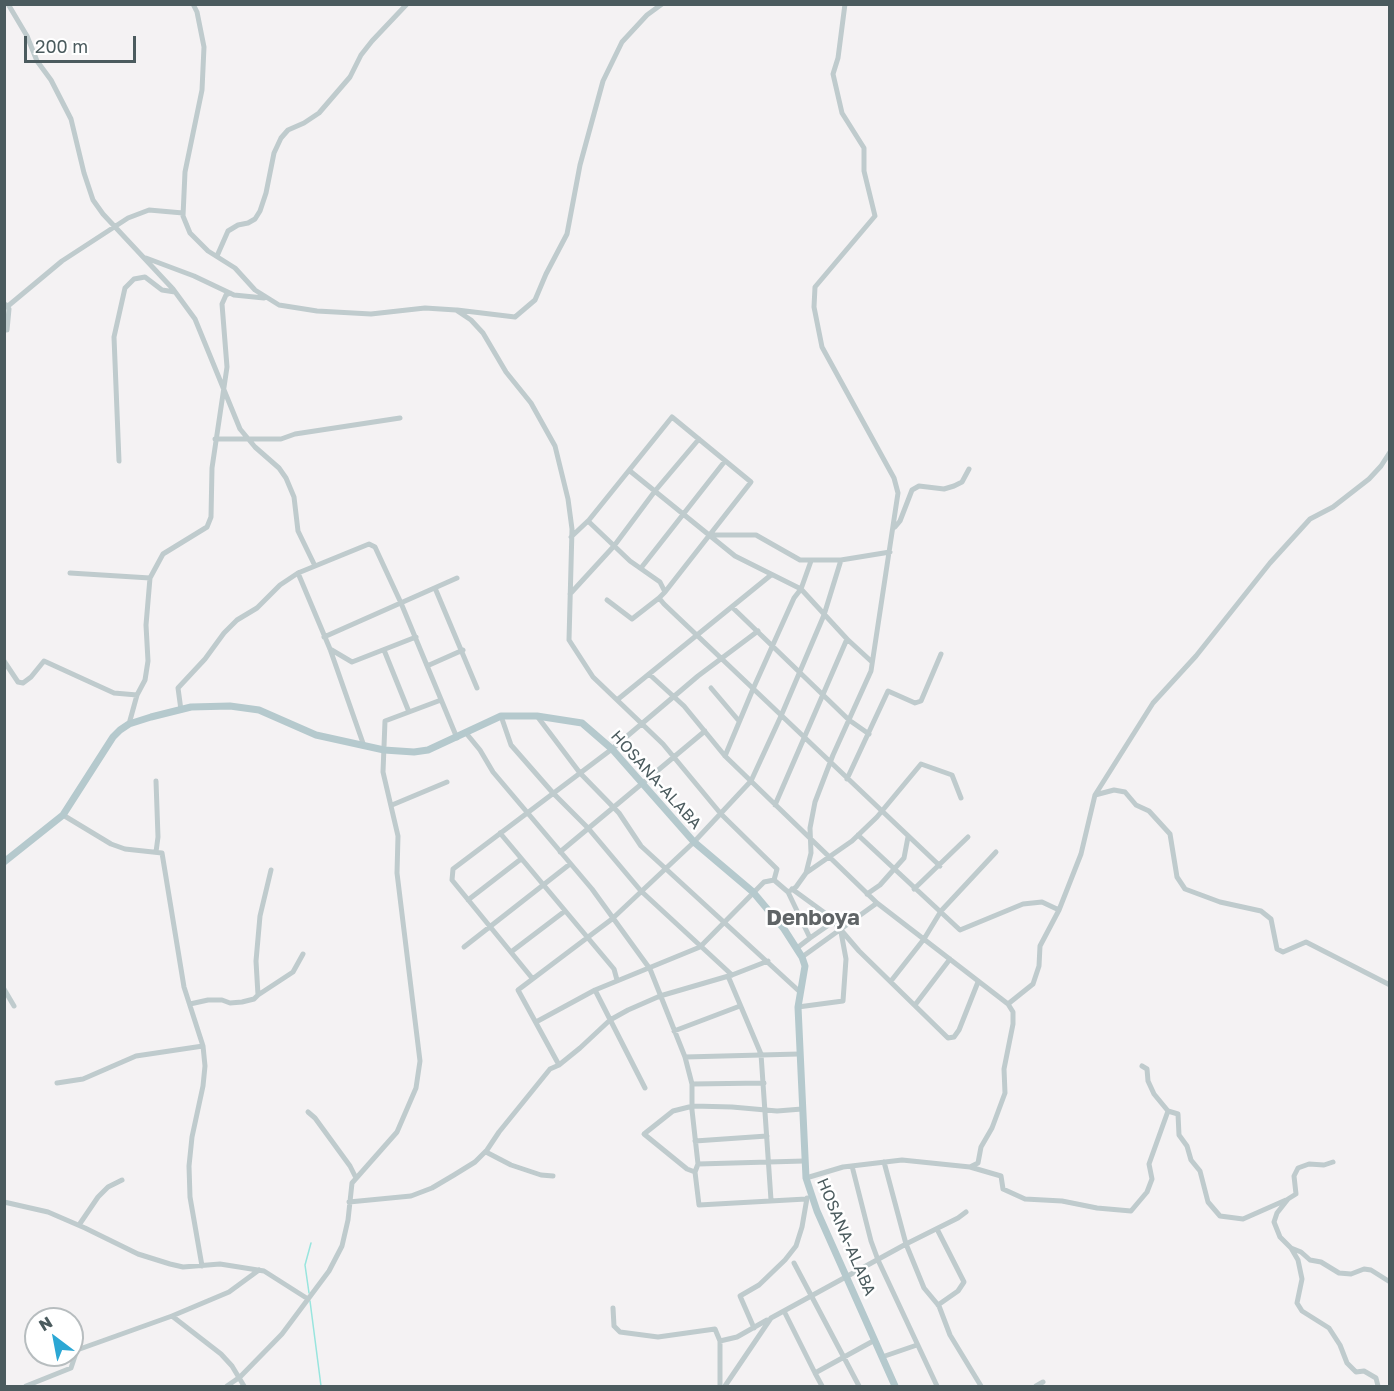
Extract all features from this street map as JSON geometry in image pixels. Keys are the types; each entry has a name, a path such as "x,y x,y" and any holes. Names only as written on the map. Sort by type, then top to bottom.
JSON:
{"main road":[{"name":"HOSANA-ALABA","path":"4,862 63,815 113,737 129,724 191,707 230,706 259,710 316,735 384,750 414,752 428,750 501,716 537,716 582,723 612,748 694,842 753,892 802,957 805,966 798,1007 799,1054 804,1161 809,1197 847,1276 895,1386"}],"street":[{"path":"8,4 27,36 37,61 51,80 72,119 84,173 93,200 103,214 145,257 195,319 240,429 286,478 294,498 298,531 315,566"},
{"path":"193,4 197,12 204,47 202,90 184,172 183,213 190,233 235,268 255,290 279,305 317,311 371,314 425,308 515,317 535,300 567,234 580,165 603,81 622,42 647,15 662,4"},
{"path":"217,256 228,231 255,219 260,211 266,194 273,153 281,138 288,130 319,113 350,77 372,40 407,4"},
{"path":"806,873 811,853 810,828 815,802 871,671 898,493 894,478 822,346 814,307 815,287 875,216 864,171 864,148 842,113 833,74 838,58 845,4"},
{"path":"4,330 7,330 6,305 62,261 115,226 149,210 183,213"},
{"path":"145,257 234,295 265,298"},
{"path":"119,461 114,337 125,288 134,279 146,277 162,290 175,292"},
{"path":"129,724 137,695 146,680 148,661 146,625 150,578 163,554 207,527 211,517 212,468 227,367 222,304 226,295 230,293"},
{"path":"456,310 471,320 483,333 506,372 531,403 555,446 568,499 571,537 569,640 593,677 642,723 674,757 721,814 777,869 774,880"},
{"path":"571,537 588,521 672,417 751,482 659,598 632,619 607,600"},
{"path":"216,439 247,437 281,439 326,429 400,418"},
{"path":"570,594 614,546 655,491 699,440"},
{"path":"1008,1004 1033,984 1039,966 1040,946 1059,910 1081,854 1095,795 1153,703 1196,656 1270,563 1310,519 1333,507 1370,479 1389,452"},
{"path":"641,568 725,461"},
{"path":"894,529 900,521 912,490 919,486 944,489 954,486 962,482 969,469"},
{"path":"630,471 735,556 801,589 847,639 872,662"},
{"path":"588,521 614,546 660,582 665,592"},
{"path":"709,536 756,535 800,560 811,561 841,560 890,552"},
{"path":"181,710 178,688 237,620 257,608 280,585 298,573 369,544 375,548 401,603 457,738"},
{"path":"559,1065 518,990 612,919 694,842 751,781 824,615 841,560"},
{"path":"725,756 772,645 794,598 801,589 811,561"},
{"path":"70,573 150,578"},
{"path":"298,573 330,649 364,746"},
{"path":"617,700 771,574"},
{"path":"324,637 457,579"},
{"path":"435,588 463,650 477,688"},
{"path":"659,598 940,866"},
{"path":"732,607 849,720 869,734"},
{"path":"532,978 452,880 453,869 580,773 758,631"},
{"path":"330,649 352,662 416,637"},
{"path":"775,805 847,639"},
{"path":"384,650 409,712"},
{"path":"428,666 463,650"},
{"path":"847,779 888,692 915,704 921,701 941,654"},
{"path":"4,661 18,682 23,683 31,677 44,661 114,693 137,695"},
{"path":"649,674 674,696 725,756 867,894 1008,1004 1013,1012 1013,1024 1004,1069 1003,1101 981,1147 978,1163 970,1167"},
{"path":"711,688 740,721"},
{"path":"227,1386 240,1377 282,1334 328,1271 342,1246 352,1184 397,1132 416,1088 420,1061 397,873 398,836 383,772 385,721 441,700"},
{"path":"501,716 511,745 553,793 588,828 641,891 730,975 740,1006 761,1054 771,1200"},
{"path":"537,716 580,773 614,807 641,846 800,992"},
{"path":"560,852 705,731"},
{"path":"466,734 526,813 592,889 650,969 685,1057 692,1084 698,1164 695,1172 699,1205 809,1197 796,1246 759,1285 740,1296 754,1328"},
{"path":"790,890 806,873 858,835 881,812 921,764 952,775 961,798"},
{"path":"156,781 158,837 156,852"},
{"path":"392,805 447,782"},
{"path":"1095,795 1114,790 1125,792 1136,805 1149,811 1170,834 1176,877 1185,889 1220,902 1261,911 1271,919 1277,949 1283,952 1306,942 1389,985"},
{"path":"63,815 111,844 125,849 162,854 184,987 202,1046 205,1066 189,1166 190,1197 202,1266"},
{"path":"500,833 614,969 617,980"},
{"path":"858,835 960,930 1023,904 1042,902 1059,910"},
{"path":"867,894 895,870 904,858 908,837"},
{"path":"914,889 968,837"},
{"path":"891,981 924,939 940,913 996,852"},
{"path":"468,900 521,859"},
{"path":"464,946 570,864"},
{"path":"258,995 256,961 260,916 271,870"},
{"path":"536,1022 617,980 650,969 700,947 764,882 774,880 833,922 859,951 948,1038 954,1037 959,1030 978,982"},
{"path":"790,890 810,938"},
{"path":"802,957 877,903"},
{"path":"511,952 565,911"},
{"path":"797,948 833,922"},
{"path":"798,1007 843,1001 846,959 840,930"},
{"path":"190,1004 207,1000 222,1000 230,1003 254,999 293,972 303,954"},
{"path":"915,1005 950,959"},
{"path":"349,1202 411,1196 432,1188 475,1162 486,1152 550,1069 559,1065 580,1048 610,1020 660,996 768,961"},
{"path":"4,989 14,1006"},
{"path":"596,990 645,1089"},
{"path":"674,1031 740,1006"},
{"path":"57,1083 83,1079 136,1056 202,1046"},
{"path":"685,1057 799,1054"},
{"path":"1142,1066 1147,1069 1148,1081 1154,1094 1168,1112 1178,1114 1179,1136 1187,1146 1191,1160 1200,1171 1208,1202 1220,1216 1243,1220 1258,1214 1296,1194 1294,1176 1298,1168 1309,1164 1324,1165 1333,1162"},
{"path":"692,1084 764,1083"},
{"path":"695,1172 687,1169 644,1134 673,1111 693,1106 777,1111 802,1108"},
{"path":"308,1112 315,1118 350,1166 356,1178"},
{"path":"806,1178 852,1166 911,1159 970,1167 1001,1176 1003,1188 1025,1199 1062,1201 1097,1208 1131,1210 1147,1192 1152,1179 1149,1164 1160,1128 1168,1112"},
{"path":"695,1141 767,1136"},
{"path":"486,1152 511,1165 541,1175 552,1176"},
{"path":"698,1164 804,1161"},
{"path":"884,1162 906,1244 924,1288 938,1305 950,1335 981,1386"},
{"path":"852,1166 878,1260 937,1386"},
{"path":"80,1225 98,1197 108,1187 122,1180"},
{"path":"1288,1199 1277,1213 1274,1222 1280,1237 1291,1248 1298,1260 1302,1279 1296,1303 1302,1311 1329,1328 1340,1345 1347,1364 1356,1372 1364,1371 1376,1378 1378,1386"},
{"path":"4,1202 48,1212 138,1254 183,1267 220,1264 264,1271 308,1299"},
{"path":"720,1341 737,1337 966,1212"},
{"path":"937,1229 964,1282 958,1291 938,1305"},
{"path":"1291,1248 1301,1252 1310,1260 1322,1262 1339,1273 1350,1274 1364,1269 1371,1270 1389,1282"},
{"path":"794,1263 859,1386"},
{"path":"26,1386 71,1368 77,1350 172,1316 229,1292 259,1270"},
{"path":"613,1308 614,1326 620,1332 658,1337 715,1329 720,1341 722,1386"},
{"path":"784,1311 822,1386"},
{"path":"172,1316 221,1354 240,1377 244,1386"},
{"path":"722,1386 771,1318"},
{"path":"815,1373 875,1340"},
{"path":"882,1357 918,1345"},
{"path":"1036,1386 1043,1382"}],"waterway":[{"path":"309,1293 305,1265 311,1243"},
{"path":"310,1301 321,1386"}],"district":[{"name":"Denboya","path":"813,918"}]}
